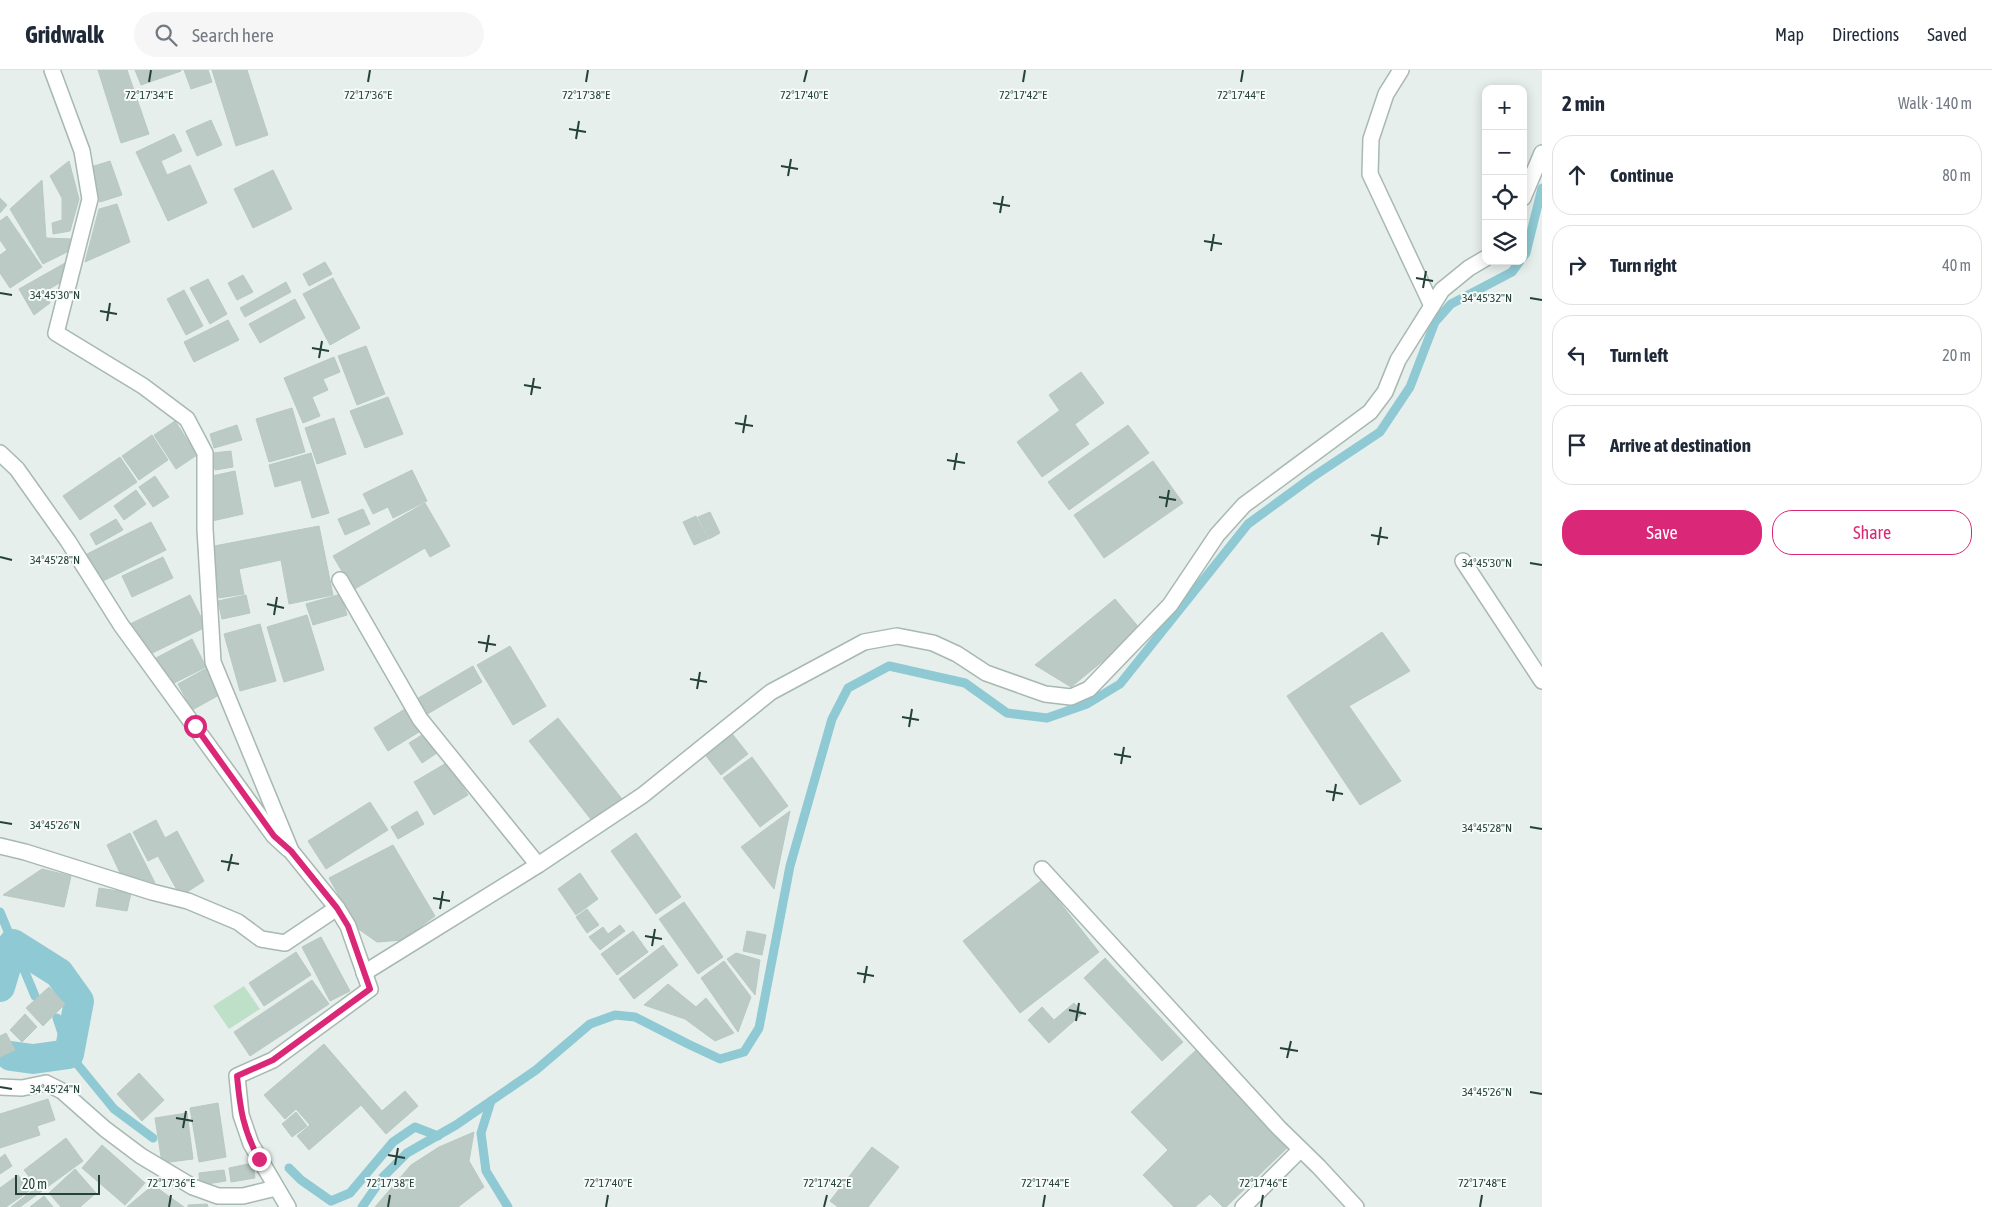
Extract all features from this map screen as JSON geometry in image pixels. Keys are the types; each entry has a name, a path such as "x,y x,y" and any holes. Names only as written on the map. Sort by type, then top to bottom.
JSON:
{"street":[{"path":"52,70 82,151 90,199 56,333 143,386 188,419 205,453 205,529 213,662 291,851"},
{"path":"1401,70 1386,94 1371,138 1370,174 1432,306"},
{"path":"1527,189 1542,153"},
{"path":"364,973 538,865 643,795 771,692 864,642 897,636 933,643 957,654 986,673 1045,694 1071,697 1089,689 1170,606 1201,562 1217,535 1244,505 1370,412 1385,392 1398,360 1442,290 1469,268 1482,260"},
{"path":"0,453 17,469 68,541 121,625 274,836 291,851 337,908 348,926 370,989 273,1060 237,1076 241,1115 248,1137 288,1207"},
{"path":"1463,561 1542,681"},
{"path":"340,580 381,654 420,718 538,865"},
{"path":"0,846 152,892 188,900 238,922 261,939 285,943 337,908"},
{"path":"1042,869 1300,1150 1356,1207"},
{"path":"0,1087 22,1088 46,1083 62,1091 105,1129 141,1156 193,1187 218,1196 243,1196 276,1188"},
{"path":"1242,1207 1300,1150"}],"green space":[{"path":"244,986 260,1009 229,1029 213,1006"}],"building":[{"path":"98,70 127,70 149,134 121,143"},
{"path":"135,70 181,70 181,71 141,85"},
{"path":"184,70 208,70 212,82 191,89"},
{"path":"212,70 247,70 268,135 236,146"},
{"path":"211,120 222,145 197,156 186,131"},
{"path":"174,134 182,151 161,161 167,175 190,165 207,203 168,221 136,152"},
{"path":"69,161 79,199 70,231 53,234 52,223 62,220 62,198 50,176"},
{"path":"110,161 122,195 100,202 88,168"},
{"path":"273,170 292,209 253,228 234,189"},
{"path":"42,180 46,238 72,239 71,250 43,264 10,209"},
{"path":"0,198 7,205 0,213"},
{"path":"117,204 130,242 85,262 99,209"},
{"path":"7,216 42,267 10,288 0,273 0,255 7,250 0,240 0,221"},
{"path":"325,262 332,274 309,286 303,274"},
{"path":"65,263 61,282 44,292 50,303 34,315 19,289"},
{"path":"243,275 253,292 237,300 228,283"},
{"path":"333,278 360,328 330,345 303,294"},
{"path":"208,279 227,314 210,324 190,288"},
{"path":"286,282 291,292 245,317 240,308"},
{"path":"184,290 203,326 186,335 167,299"},
{"path":"295,299 305,318 260,343 249,324"},
{"path":"228,320 239,340 194,362 184,342"},
{"path":"366,346 385,394 357,405 338,356"},
{"path":"334,357 340,372 323,379 328,390 312,397 320,416 303,423 284,378"},
{"path":"1081,372 1104,403 1071,427 1049,395"},
{"path":"388,397 403,434 365,448 350,411"},
{"path":"292,408 305,452 269,462 256,419"},
{"path":"1063,408 1089,444 1042,477 1017,442"},
{"path":"334,418 346,454 317,464 305,428"},
{"path":"175,421 197,455 176,469 154,435"},
{"path":"237,425 242,440 214,448 210,434"},
{"path":"1128,425 1149,453 1069,510 1048,482"},
{"path":"152,435 168,460 139,480 122,456"},
{"path":"231,451 233,467 215,470 213,453"},
{"path":"311,453 329,513 312,518 301,480 275,487 269,465"},
{"path":"120,457 137,482 80,520 63,496"},
{"path":"1153,461 1183,503 1104,558 1074,515"},
{"path":"412,470 427,501 393,518 388,507 373,514 363,494"},
{"path":"235,471 243,514 212,521 212,476"},
{"path":"155,476 169,497 153,507 139,487"},
{"path":"136,490 146,504 124,520 114,506"},
{"path":"425,503 450,546 430,557 425,548 353,590 333,556"},
{"path":"363,509 370,524 345,535 338,519"},
{"path":"710,512 720,533 709,539 698,517"},
{"path":"696,516 708,539 694,545 683,522"},
{"path":"116,519 123,530 96,545 90,534"},
{"path":"151,522 166,550 99,583 85,555"},
{"path":"319,526 333,595 289,604 281,560 239,569 244,594 219,598 209,547"},
{"path":"163,557 173,578 132,597 122,576"},
{"path":"341,594 347,615 313,625 306,604"},
{"path":"190,595 206,627 146,656 130,624"},
{"path":"246,595 250,613 222,619 218,601"},
{"path":"1115,599 1141,630 1071,687 1035,665"},
{"path":"307,615 324,670 284,682 267,627"},
{"path":"260,624 276,681 240,691 224,634"},
{"path":"1382,632 1410,671 1349,706 1401,781 1360,805 1287,696"},
{"path":"192,639 206,667 170,685 156,658"},
{"path":"510,646 546,706 513,725 477,665"},
{"path":"473,666 482,682 424,716 415,700"},
{"path":"207,668 221,694 192,710 178,684"},
{"path":"405,709 419,732 388,751 374,728"},
{"path":"558,718 622,799 593,822 529,741"},
{"path":"730,731 748,754 721,775 703,752"},
{"path":"425,733 437,753 422,763 409,743"},
{"path":"752,757 788,806 760,827 723,778"},
{"path":"448,762 468,795 434,815 414,782"},
{"path":"370,802 388,830 326,869 308,841"},
{"path":"417,811 424,824 398,839 391,827"},
{"path":"790,811 774,889 741,847"},
{"path":"156,820 165,838 177,831 204,881 187,892 177,890 158,856 148,861 133,832"},
{"path":"130,833 155,883 120,873 107,845"},
{"path":"636,833 681,897 656,914 611,851"},
{"path":"393,845 435,916 403,940 377,942 357,928 329,878"},
{"path":"42,869 71,876 64,907 3,895"},
{"path":"580,873 598,899 576,915 558,889"},
{"path":"1042,880 1099,952 1020,1013 963,941"},
{"path":"99,888 131,893 127,911 96,906"},
{"path":"684,902 723,957 698,974 659,919"},
{"path":"587,909 599,925 587,933 576,917"},
{"path":"620,925 625,931 600,950 589,937 603,927 608,934"},
{"path":"633,931 648,952 617,975 601,954"},
{"path":"747,931 766,935 762,955 743,951"},
{"path":"321,937 350,991 330,1001 302,947"},
{"path":"663,945 678,965 634,999 619,979"},
{"path":"296,952 311,975 264,1006 249,983"},
{"path":"736,953 760,960 755,995 727,959"},
{"path":"1105,958 1183,1042 1162,1061 1084,978"},
{"path":"724,961 751,997 738,1032 701,978"},
{"path":"312,980 329,1004 250,1056 234,1032"},
{"path":"668,984 696,1007 706,998 734,1033 715,1041 685,1019 644,1005"},
{"path":"49,987 65,1004 43,1026 26,1008"},
{"path":"1074,1003 1083,1013 1049,1043 1028,1020 1042,1007 1054,1020"},
{"path":"25,1014 37,1027 22,1042 10,1030"},
{"path":"6,1033 15,1050 0,1057 0,1036"},
{"path":"324,1044 382,1111 405,1091 418,1106 386,1134 361,1105 309,1150 297,1136 310,1125 296,1109 285,1119 264,1095"},
{"path":"1196,1050 1289,1146 1226,1207 1223,1207 1210,1194 1195,1207 1174,1207 1143,1175 1168,1150 1131,1112"},
{"path":"139,1073 164,1100 142,1121 117,1094"},
{"path":"48,1099 55,1120 37,1126 40,1135 0,1148 0,1114"},
{"path":"218,1103 226,1157 199,1162 190,1108"},
{"path":"296,1112 307,1126 292,1137 282,1124"},
{"path":"187,1113 193,1159 162,1163 155,1118"},
{"path":"474,1132 469,1161 484,1187 458,1207 375,1207 411,1165 439,1147"},
{"path":"66,1138 83,1161 20,1207 11,1207 37,1187 24,1170"},
{"path":"102,1145 145,1183 125,1205 82,1168"},
{"path":"872,1147 899,1167 868,1207 838,1207 830,1201"},
{"path":"5,1154 12,1166 0,1174 0,1158"},
{"path":"253,1163 255,1178 231,1182 229,1168"},
{"path":"75,1169 96,1193 80,1207 61,1207 49,1193"},
{"path":"224,1170 226,1181 200,1185 199,1173"},
{"path":"18,1175 29,1191 6,1207 0,1207 0,1188"},
{"path":"153,1185 184,1207 127,1207"},
{"path":"44,1196 53,1207 30,1207"},
{"path":"207,1204 208,1207 188,1207 188,1205"}],"waterway":[{"path":"1527,249 1542,188"},
{"path":"362,1207 383,1177 407,1153 456,1125 536,1070 590,1024 615,1015 635,1017 720,1059 744,1052 759,1028 790,866 832,719 848,688 889,666 965,683 1007,713 1047,718 1087,704 1120,684 1248,524 1311,478 1380,432 1410,387 1435,322 1451,304 1512,272 1517,265"},
{"path":"0,912 35,996"},
{"path":"0,987 13,944 59,973 79,1001 69,1054 33,1059 11,1056"},
{"path":"57,1018 69,1054 114,1109 153,1138"},
{"path":"491,1101 481,1133 486,1171 508,1207"},
{"path":"289,1168 301,1180 331,1201 350,1193 393,1142 415,1127 438,1136"}],"route":[{"path":"195,726 274,836 291,851 337,908 348,926 370,989 273,1060 237,1076 241,1115 251,1144 259,1159"}]}
